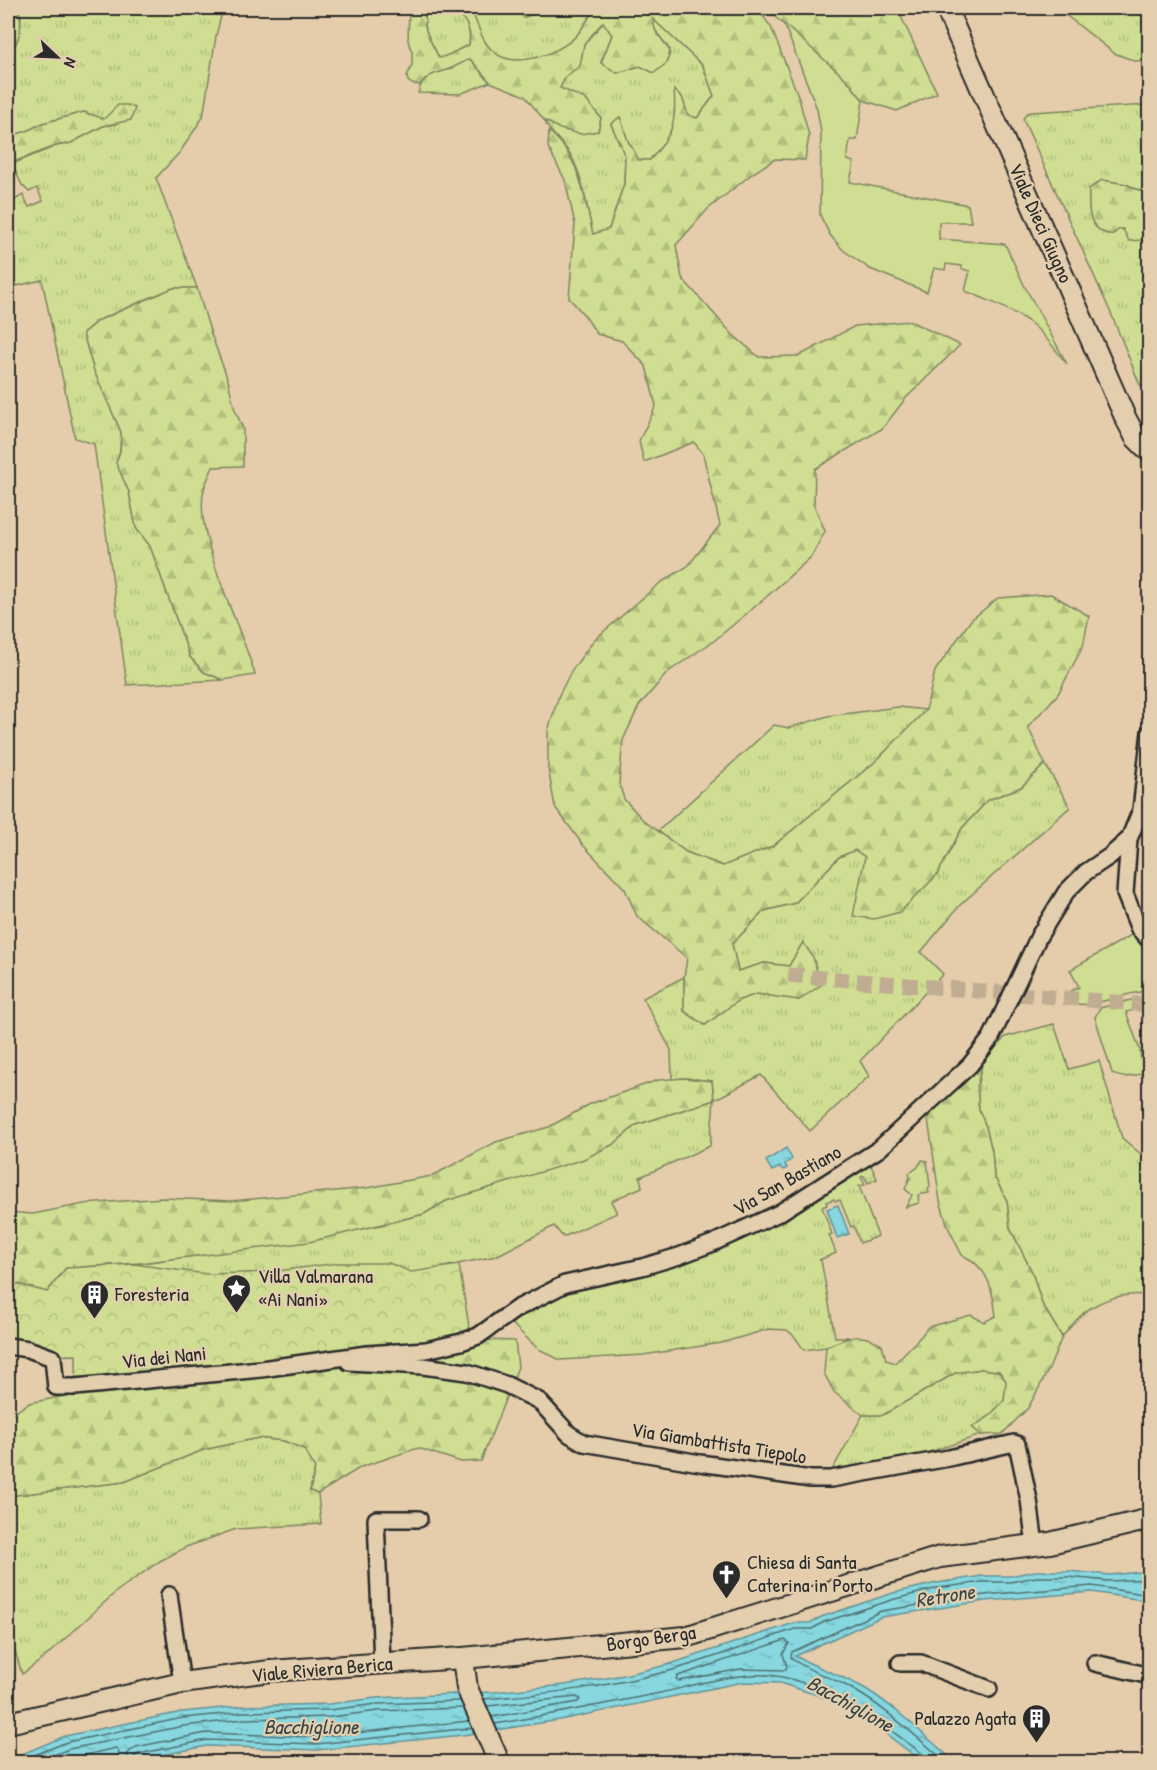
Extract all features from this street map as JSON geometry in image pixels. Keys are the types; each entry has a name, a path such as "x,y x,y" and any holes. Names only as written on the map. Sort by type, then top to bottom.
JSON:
{"main road":[{"name":"Viale Dieci Giugno","path":"946,8 1143,445"},
{"name":"Borgo Berga","path":"463,1659 685,1636 940,1557 1035,1545 1149,1520"},
{"name":"Viale Riviera Berica","path":"8,1723 182,1683 270,1671 463,1659"},
{"path":"463,1659 467,1688 499,1762"}],"street":[{"path":"1149,732 1141,810 1129,839 1125,894 1139,929 1149,941"},
{"name":"Via San Bastiano","path":"331,1358 426,1350 478,1336 516,1309 565,1284 642,1267 679,1256 747,1228 779,1213 852,1167 879,1149 980,1052 991,1038 1039,936 1066,891 1086,872 1129,839"},
{"name":"Via dei Nani","path":"8,1346 28,1349 53,1358 56,1387 251,1370 331,1358"},
{"name":"Via Giambattista Tiepolo","path":"331,1358 357,1364 423,1366 467,1372 507,1385 539,1401 569,1434 585,1443 790,1477 831,1479 949,1458 1014,1443 1017,1444 1029,1500 1035,1545"},
{"path":"382,1663 376,1518 419,1519"},
{"path":"169,1595 182,1683"},
{"path":"900,1663 921,1663 989,1689"},
{"path":"1095,1663 1149,1676"}],"green space":[{"path":"8,8 17,8 21,27 18,39 8,56"},
{"path":"17,8 223,8 216,36 203,117 180,152 156,178 197,288 173,288 97,321 83,333 94,371 121,432 117,463 129,492 136,528 150,546 190,657 204,672 223,680 127,685 94,444 75,438 42,280 8,288 8,204 23,195 29,207 43,201 37,188 29,192 22,185 12,164 56,146 71,143 103,126 117,124 84,112 43,123 11,136 8,134 8,56 20,32 21,16"},
{"path":"409,8 426,8 426,28 439,58 469,45 469,29 455,8 470,8 489,48 503,57 524,60 547,54 568,43 597,8 757,8 771,27 799,98 809,136 805,160 775,159 753,173 708,209 676,245 682,278 732,334 759,357 799,356 855,326 910,321 960,345 905,399 883,428 815,469 814,505 825,531 811,557 715,640 668,672 639,706 623,740 619,783 624,799 643,820 686,852 723,866 773,846 876,761 926,710 935,671 971,620 998,598 1051,594 1089,616 1083,646 1058,694 1028,727 1045,764 1021,787 988,800 962,828 937,875 900,912 874,919 853,916 865,857 855,850 839,857 795,903 764,911 732,944 738,971 764,963 789,966 803,942 813,957 821,985 799,1000 757,994 739,1000 705,1025 684,1011 684,977 687,958 637,916 625,889 583,845 555,807 548,768 548,731 559,695 572,670 594,640 660,583 688,566 720,525 703,454 694,442 644,462 639,441 656,406 646,366 622,341 597,334 569,298 575,224 565,180 548,147 549,131 560,142 575,166 593,234 609,229 624,184 625,156 611,124 620,117 628,141 639,160 650,160 668,136 674,120 674,90 682,97 688,115 697,118 714,96 703,66 653,19 655,30 670,51 667,63 654,73 640,66 617,73 601,63 612,35 603,22 584,44 580,66 566,76 560,88 585,99 601,118 598,131 581,134 560,129 544,120 525,96 490,82 470,59 432,75 420,85 412,84 408,81 407,76 412,65 412,52 408,41"},
{"path":"426,8 455,8 469,29 469,45 439,58 426,28"},
{"path":"470,8 520,8 523,18 547,8 597,8 568,43 536,58 513,60 489,48"},
{"path":"765,8 897,8 937,93 897,111 863,100 846,79"},
{"path":"1057,8 1149,8 1149,60 1135,61 1114,53"},
{"path":"652,18 703,66 714,96 697,118 688,116 682,97 675,91 672,129 650,160 639,160 628,141 620,117 611,124 625,156 624,184 609,229 593,235 576,166 569,152 544,120 570,131 598,131 601,118 585,99 560,88 566,76 580,65 584,44 604,22 612,35 601,62 617,73 640,66 670,50 655,30"},
{"path":"784,24 846,79 863,100 857,140 850,140 847,160 854,162 850,182 968,205 971,222 939,222 939,239 1005,244 1024,285 1067,364 1033,325 1000,306 965,291 970,271 962,269 962,266 946,264 945,270 934,268 927,292 870,269 843,250 830,235 820,215 821,132 817,109"},
{"path":"470,59 490,82 460,94 418,93 422,83 428,77"},
{"path":"118,105 135,108 131,120 103,126 71,143 56,146 8,164 8,134 11,136 43,123 84,112 104,119"},
{"path":"1149,105 1149,195 1126,184 1102,180 1089,189 1089,211 1093,224 1104,232 1112,235 1119,229 1149,234 1149,256 1146,265 1150,275 1149,389 1140,385 1110,311 1023,119 1027,113 1031,112"},
{"path":"1102,180 1126,184 1149,195 1149,234 1142,240 1129,241 1123,229 1119,229 1112,235 1103,232 1093,223 1089,211 1089,189"},
{"path":"173,288 197,288 243,429 243,466 213,467 204,489 202,508 211,555 255,675 223,680 204,672 190,657 150,546 136,528 129,492 116,463 120,451 121,432 94,371 83,333 97,321"},
{"path":"898,707 926,710 876,761 773,846 723,866 686,852 658,831 774,725 789,728 828,716"},
{"path":"1045,764 1070,807 960,905 921,952 943,974 860,1061 869,1076 810,1131 761,1075 714,1100 712,1081 672,1079 671,1050 643,998 684,977 684,1011 705,1025 739,1000 757,994 799,1000 803,943 789,966 764,963 738,971 732,944 764,911 795,903 839,857 855,850 865,857 862,878 937,875 962,828 988,800 1021,787"},
{"path":"1133,934 1149,953 1149,991 1089,1004 1072,1003 1067,993 1079,987 1070,970"},
{"path":"1135,999 1149,999 1149,1026 1145,1012 1139,1009 1126,1012 1140,1050 1142,1073 1122,1077 1112,1073 1095,1017 1100,1008"},
{"path":"1054,1024 1069,1069 1099,1061 1122,1138 1149,1161 1149,1295 1133,1295 1103,1301 1082,1315 1062,1337 1042,1304 1032,1272 1010,1228 1007,1201 994,1176 992,1151 979,1110 977,1086 982,1064 1005,1037"},
{"path":"982,1064 977,1086 979,1110 992,1151 994,1176 1007,1201 1010,1228 1032,1272 1042,1304 1062,1337 1049,1369 1028,1408 1002,1434 981,1435 972,1427 987,1418 1004,1401 1006,1381 999,1371 981,1369 955,1373 883,1415 863,1415 834,1392 824,1373 826,1347 848,1338 867,1338 882,1345 886,1360 895,1363 928,1327 971,1315 984,1322 996,1316 988,1280 978,1266 962,1255 948,1227 940,1201 927,1112"},
{"path":"685,1078 712,1081 714,1100 636,1125 614,1144 584,1159 446,1201 424,1214 309,1242 139,1263 66,1268 47,1292 17,1284 8,1284 8,1212 33,1214 84,1204 163,1198 231,1201 367,1188 432,1176 496,1142 549,1127 590,1104 658,1080"},
{"path":"714,1100 710,1146 640,1177 642,1187 611,1201 617,1213 563,1237 554,1226 496,1256 439,1268 315,1316 134,1264 381,1225 424,1214 446,1201 614,1144 636,1125"},
{"path":"922,1160 927,1161 929,1193 918,1195 919,1203 906,1207 912,1195 905,1189 910,1177 909,1173 917,1168"},
{"path":"869,1161 877,1179 868,1183 864,1176 861,1177 865,1185 859,1186 878,1236 860,1243 840,1200 835,1201 834,1199 826,1202 827,1205 822,1207 836,1253 819,1260 821,1260 835,1337 849,1337 826,1347 804,1350 787,1330 769,1329 721,1343 643,1355 560,1360 537,1348 507,1319 566,1287 648,1271"},
{"name":"Villa Valmarana «Ai Nani»","path":"338,1263 389,1263 411,1272 459,1265 470,1333 440,1342 76,1382 76,1355 54,1356 53,1352 8,1337 8,1284 17,1284 47,1292 66,1268 134,1264 206,1274 270,1272"},
{"path":"482,1340 515,1341 518,1367 481,1461 461,1462 418,1448 361,1467 318,1494 310,1491 315,1468 304,1449 284,1441 258,1438 203,1450 124,1482 8,1496 8,1417 29,1403 70,1395"},
{"path":"981,1369 999,1371 1006,1381 1004,1401 987,1418 973,1427 981,1435 911,1458 881,1462 830,1474 863,1415 883,1415 955,1373"},
{"path":"258,1438 284,1441 304,1449 315,1468 310,1490 318,1494 321,1524 236,1529 186,1547 160,1561 117,1591 44,1658 22,1674 12,1641 8,1641 8,1496 124,1482 203,1450"}],"water":[{"path":"786,1148 792,1159 785,1164 787,1168 783,1170 780,1167 772,1171 766,1161"},
{"path":"838,1205 849,1234 837,1238 827,1209"},
{"name":"Bacchiglione","path":"1035,1571 1110,1575 1141,1572 1149,1574 1149,1601 1092,1592 985,1601 881,1617 795,1656 866,1689 901,1714 955,1762 923,1762 874,1725 826,1698 780,1683 743,1682 560,1720 463,1735 317,1750 207,1746 126,1762 8,1762 8,1760 65,1736 182,1712 243,1706 329,1704 376,1698 493,1692 565,1685 624,1675 667,1665 794,1623 810,1623 821,1617 893,1593 982,1576 1010,1576"}],"tunnel":[{"path":"788,975 1150,1005"}],"place":[{"name":"Villa Valmarana «Ai Nani»","path":"237,1314"},
{"name":"Foresteria","path":"94,1320"},
{"name":"Chiesa di Santa Caterina in Porto","path":"726,1600"},
{"name":"Palazzo Agata","path":"1037,1744"}],"water label":[{"name":"Retrone","path":"945,1596"}]}
